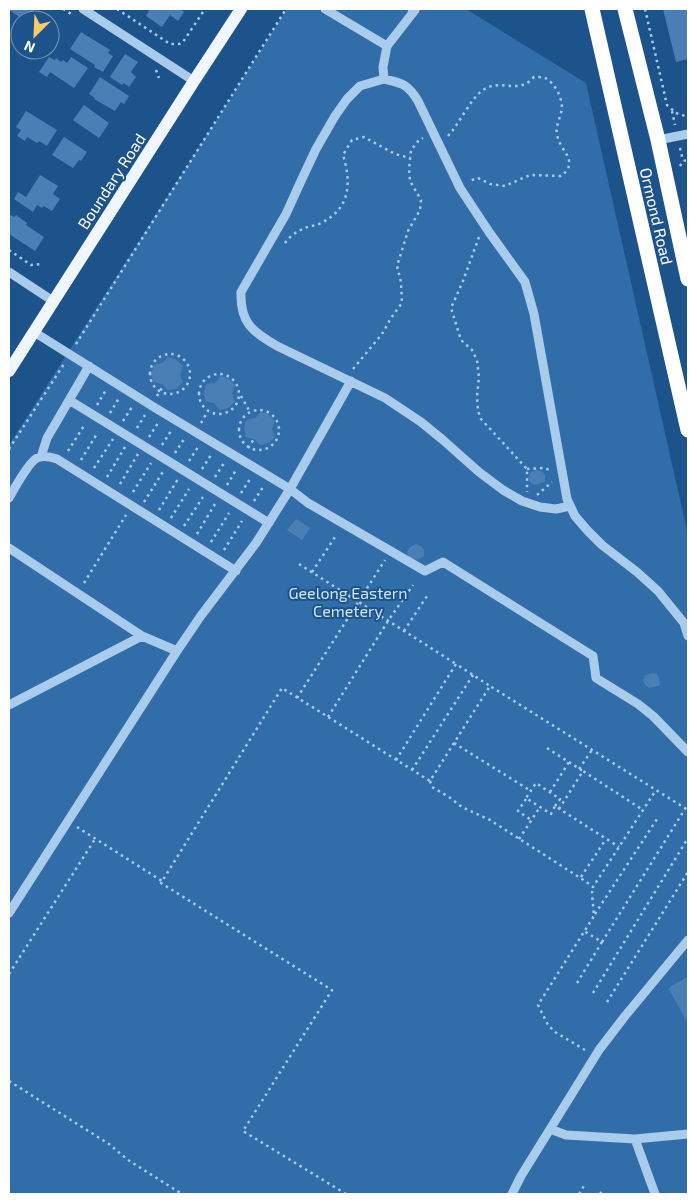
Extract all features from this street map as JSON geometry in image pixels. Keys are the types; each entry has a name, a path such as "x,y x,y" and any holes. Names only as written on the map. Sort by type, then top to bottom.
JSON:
{"highway":[{"name":"Ormond Road","path":"592,9 688,430"},
{"name":"Ormond Road","path":"625,9 658,140 688,279"}],"main road":[{"name":"Boundary Road","path":"9,371 241,9"}],"street":[{"path":"83,9 194,81"},
{"path":"325,9 387,46"},
{"path":"384,78 383,67 387,46 414,10 412,9"},
{"path":"570,506 556,509 540,507 503,490 405,410 385,398 277,346 251,328 245,318 240,307 241,292 286,214 300,181 335,116 347,99 360,86 384,78 404,84 413,92 458,184 525,282 534,314 566,499 570,506 575,516 587,530 602,545 658,591 684,623 688,636"},
{"path":"658,140 688,134"},
{"path":"9,272 53,301"},
{"path":"34,332 308,503 425,571 443,562 593,656 596,678 638,704 653,716 688,752"},
{"path":"42,457 47,438 89,366"},
{"path":"9,912 177,651 269,523 290,490 351,382"},
{"path":"69,400 269,523"},
{"path":"9,498 31,463 37,457 48,456 57,459 236,571"},
{"path":"9,548 142,636 177,651"},
{"path":"9,704 142,636"},
{"path":"512,1194 521,1176 596,1056 625,1016 688,940"},
{"path":"550,1129 566,1135 635,1139 688,1134"},
{"path":"635,1139 655,1194"}],"path":[{"path":"117,9 170,44 183,42 205,9"},
{"path":"9,450 286,9"},
{"path":"645,9 667,105 676,113 688,116"},
{"path":"438,143 456,127 474,99 483,90 492,86 526,84 534,77 543,77 552,82 559,93 562,107 558,120 557,134 570,162 568,170 561,176 530,175 505,186 490,184 478,178 458,184"},
{"path":"351,371 382,334 402,303 401,282 397,266 408,231 420,210 421,200 410,181 410,158 412,150 419,140 434,133"},
{"path":"283,246 287,240 303,229 318,224 333,215 343,203 348,185 347,168 343,155 352,140 364,137 395,154 410,158"},
{"path":"682,174 680,165 683,161 688,160"},
{"path":"484,224 451,308 461,340 472,350 477,360 479,377 477,396 481,420 528,469 527,502"},
{"path":"9,250 31,265 42,264"},
{"path":"172,353 184,359 190,370 190,377 184,388 172,394 160,391 155,387 151,381 150,374 154,361 165,354 172,353"},
{"path":"240,395 231,411 214,414 203,407 199,394 203,382 208,377 214,374 228,376 237,384 240,395 250,412"},
{"path":"266,411 272,414 279,425 278,438 268,448 255,450 244,443 241,437 239,431 240,424 243,418 250,412 266,411"},
{"path":"249,447 254,439"},
{"path":"528,469 544,468 562,474"},
{"path":"527,502 562,474"},
{"path":"78,594 132,506"},
{"path":"312,572 344,523"},
{"path":"297,698 391,551"},
{"path":"299,564 687,809 577,983"},
{"path":"328,717 388,621 413,585"},
{"path":"404,631 427,596"},
{"path":"396,760 456,664"},
{"path":"412,770 473,675"},
{"path":"430,781 490,686"},
{"path":"162,881 282,688 430,781 432,787 462,807 490,820 593,887"},
{"path":"454,743 531,791"},
{"path":"547,748 643,810"},
{"path":"579,769 592,750"},
{"path":"550,792 569,762"},
{"path":"560,808 583,772"},
{"path":"526,798 551,814 560,799 536,783 526,798 518,811 531,820"},
{"path":"594,916 593,887 656,790"},
{"path":"556,806 619,847"},
{"path":"519,839 540,807"},
{"path":"596,1056 555,1032 548,1025 538,1004 659,816"},
{"path":"67,822 332,990 243,1131 346,1194"},
{"path":"581,878 606,838"},
{"path":"593,993 688,838"},
{"path":"9,974 95,839"},
{"path":"607,1002 688,872"},
{"path":"584,931 602,942"},
{"path":"9,1081 110,1144 128,1160 182,1194"},
{"path":"579,1194 585,1184"},
{"path":"600,1194 603,1189"}],"green space":[{"name":"Geelong Eastern Cemetery","path":"287,9 466,9 586,83 688,535 688,1194 9,1194 9,445"}],"building":[{"path":"9,9 34,9 33,10"},
{"path":"150,9 180,9 184,12 178,21 170,15 162,27 146,16"},
{"path":"663,9 688,9 688,59 676,62"},
{"path":"81,32 110,50 108,53 113,56 103,72 70,49"},
{"path":"125,54 138,62 131,72 136,77 129,87 110,77"},
{"path":"71,57 88,68 74,88 50,72 47,77 39,72 47,60 58,60 61,62 63,60 67,63"},
{"path":"100,77 129,96 124,104 121,102 115,111 89,94"},
{"path":"84,105 109,123 99,138 73,120"},
{"path":"26,111 57,130 47,146 27,137 25,141 17,136 21,130 16,127"},
{"path":"64,137 87,152 73,168 52,155"},
{"path":"40,175 58,186 53,194 60,199 52,211 44,206 42,208 37,205 33,212 14,199 18,192 26,197"},
{"path":"9,214 14,217 16,215 27,223 26,225 44,237 35,251 9,234"},
{"path":"168,357 177,360 183,366 180,375 183,382 176,389 168,390 162,384 153,382 151,374 154,365 162,363"},
{"path":"221,376 229,379 235,385 232,394 235,402 228,408 220,410 214,403 205,401 204,393 206,384 215,383"},
{"path":"261,412 268,414 275,421 272,429 275,437 269,443 260,445 254,439 246,437 244,429 246,420 255,418"},
{"path":"537,470 545,475 545,482 534,485 528,477 531,472"},
{"path":"296,519 310,528 302,540 287,530"},
{"path":"416,544 424,550 424,556 413,560 407,552 410,547"},
{"path":"657,674 660,685 649,688 643,680 646,675"},
{"path":"688,977 688,1024 669,989"}]}
